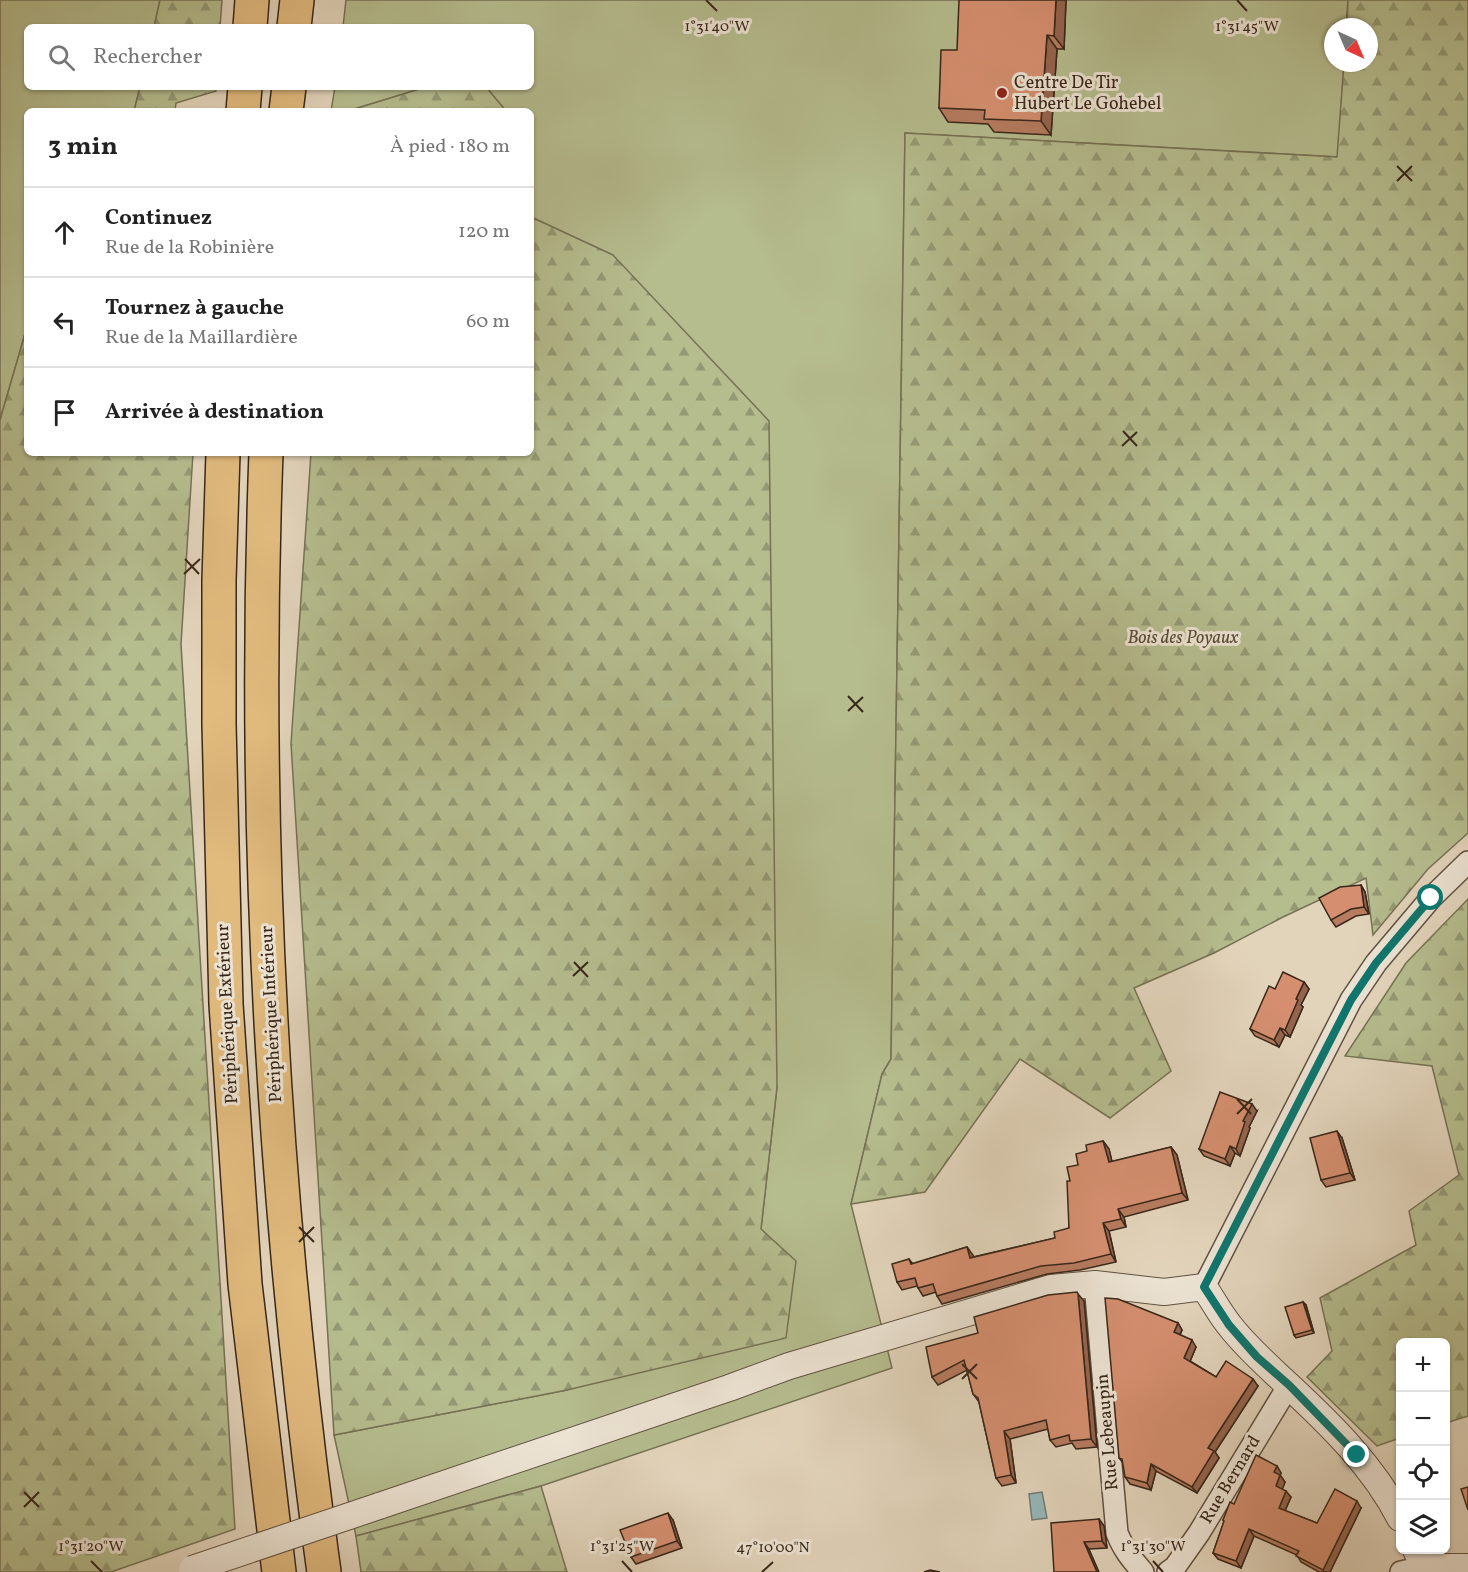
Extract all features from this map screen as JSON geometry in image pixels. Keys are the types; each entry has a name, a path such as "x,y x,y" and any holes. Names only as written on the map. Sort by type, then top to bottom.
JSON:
{"highway":[{"path":"250,24 252,0"},
{"path":"294,24 297,0"},
{"path":"243,108 245,90"},
{"path":"286,108 289,90"},
{"name":"Périphérique Extérieur","path":"223,456 219,580 219,724 226,1004 245,1284 279,1572"},
{"name":"Périphérique Intérieur","path":"266,456 262,648 264,835 275,1082 290,1279 312,1487 324,1572"}],"street":[{"path":"1204,1287 1351,1000 1376,963 1431,898 1468,862"},
{"path":"188,1571 811,1359 1051,1288 1095,1284 1164,1292 1204,1287"},
{"name":"Rue Lebeaupin","path":"1095,1284 1117,1533 1131,1560 1143,1572"},
{"path":"1204,1287 1229,1325 1257,1357 1289,1385 1357,1455 1382,1486 1396,1510"},
{"name":"Rue Bernard","path":"1176,1570 1289,1385"},
{"path":"1416,1565 1468,1567"}],"green space":[{"path":"0,0 160,0 155,24 24,24 24,90 139,90 135,108 24,108 24,337 0,420"},
{"path":"160,0 222,0 220,24 155,24"},
{"path":"346,0 1348,0 1347,18 1324,18 1324,72 1343,72 1338,157 905,133 891,1059 882,1074 851,1204 892,1368 541,1486 356,1536 334,1435 567,1390 761,1229 777,1087 613,255 534,218 534,108 504,108 488,90 534,90 534,24 343,24"},
{"name":"Bois des Poyaux","path":"1348,0 1468,0 1468,833 1428,869 1373,935 1366,878 1214,953 1134,988 1171,1071 1110,1118 1020,1059 925,1192 851,1204 882,1074 891,1059 905,133 1337,157 1343,72 1378,72 1378,18 1347,18"},
{"path":"139,90 216,90 176,103 175,108 135,108"},
{"path":"334,90 416,90 358,108 332,108"},
{"path":"416,90 488,90 504,108 358,108"},
{"path":"534,218 613,255 769,421 777,1087 761,1229 796,1261 786,1338 567,1390 334,1435 291,744 311,456 534,456"},
{"path":"24,337 24,456 193,456 181,644 235,1529 111,1572 0,1572 0,420"},
{"path":"1468,899 1468,1416 1450,1422 1450,1338 1396,1338 1396,1439 1377,1446 1307,1377 1332,1351 1320,1298 1416,1245 1409,1211 1459,1175 1432,1066 1345,1056 1406,963"},
{"path":"541,1486 567,1572 361,1572 356,1536"}],"water":[{"path":"1042,1492 1047,1518 1032,1520 1029,1494"}],"building":[{"name":"Centre De Tir Hubert Le Gohebel","path":"959,0 1056,0 1054,36 1047,35 1041,121 984,119 985,110 939,108 941,50 957,50"},
{"path":"1361,885 1364,907 1351,909 1331,920 1319,898 1340,887"},
{"path":"1283,972 1304,982 1285,1030 1280,1028 1274,1040 1250,1029 1269,986 1275,989"},
{"path":"1220,1092 1252,1104 1243,1121 1245,1122 1236,1149 1230,1146 1225,1159 1199,1149"},
{"path":"1337,1131 1350,1173 1321,1180 1310,1138"},
{"path":"1103,1141 1109,1162 1171,1147 1182,1193 1118,1209 1121,1219 1103,1223 1111,1254 1074,1263 1041,1266 937,1296 933,1284 918,1288 915,1278 897,1282 892,1264 909,1259 911,1264 967,1247 970,1258 1055,1238 1054,1232 1069,1228 1067,1181 1070,1181 1067,1167 1078,1165 1076,1154 1087,1151 1086,1145"},
{"path":"1077,1292 1091,1439 1070,1441 1069,1435 1050,1440 1046,1420 1004,1431 1011,1475 996,1478 978,1398 973,1394 964,1360 932,1377 926,1347 978,1333 974,1317 1048,1295"},
{"path":"1105,1298 1118,1299 1178,1323 1174,1332 1192,1340 1184,1358 1216,1377 1226,1361 1253,1379 1208,1448 1214,1451 1192,1487 1151,1464 1147,1483 1125,1477 1122,1459 1119,1458"},
{"path":"1303,1302 1312,1330 1294,1335 1285,1307"},
{"path":"1256,1455 1277,1466 1274,1472 1280,1475 1276,1486 1286,1491 1279,1508 1317,1523 1335,1489 1357,1501 1323,1570 1296,1556 1299,1551 1249,1529 1236,1561 1213,1553 1230,1502 1234,1504"},
{"path":"1468,1487 1468,1510 1461,1489"},
{"path":"668,1513 677,1541 631,1557 620,1530"},
{"path":"1099,1519 1102,1541 1084,1542 1097,1572 1054,1572 1051,1523"}],"place":[{"name":"Centre De Tir Hubert Le Gohebel","path":"1002,93"}],"route":[{"path":"1357,1455 1289,1385 1257,1357 1229,1325 1204,1287 1351,1000 1376,963 1431,898"}]}
